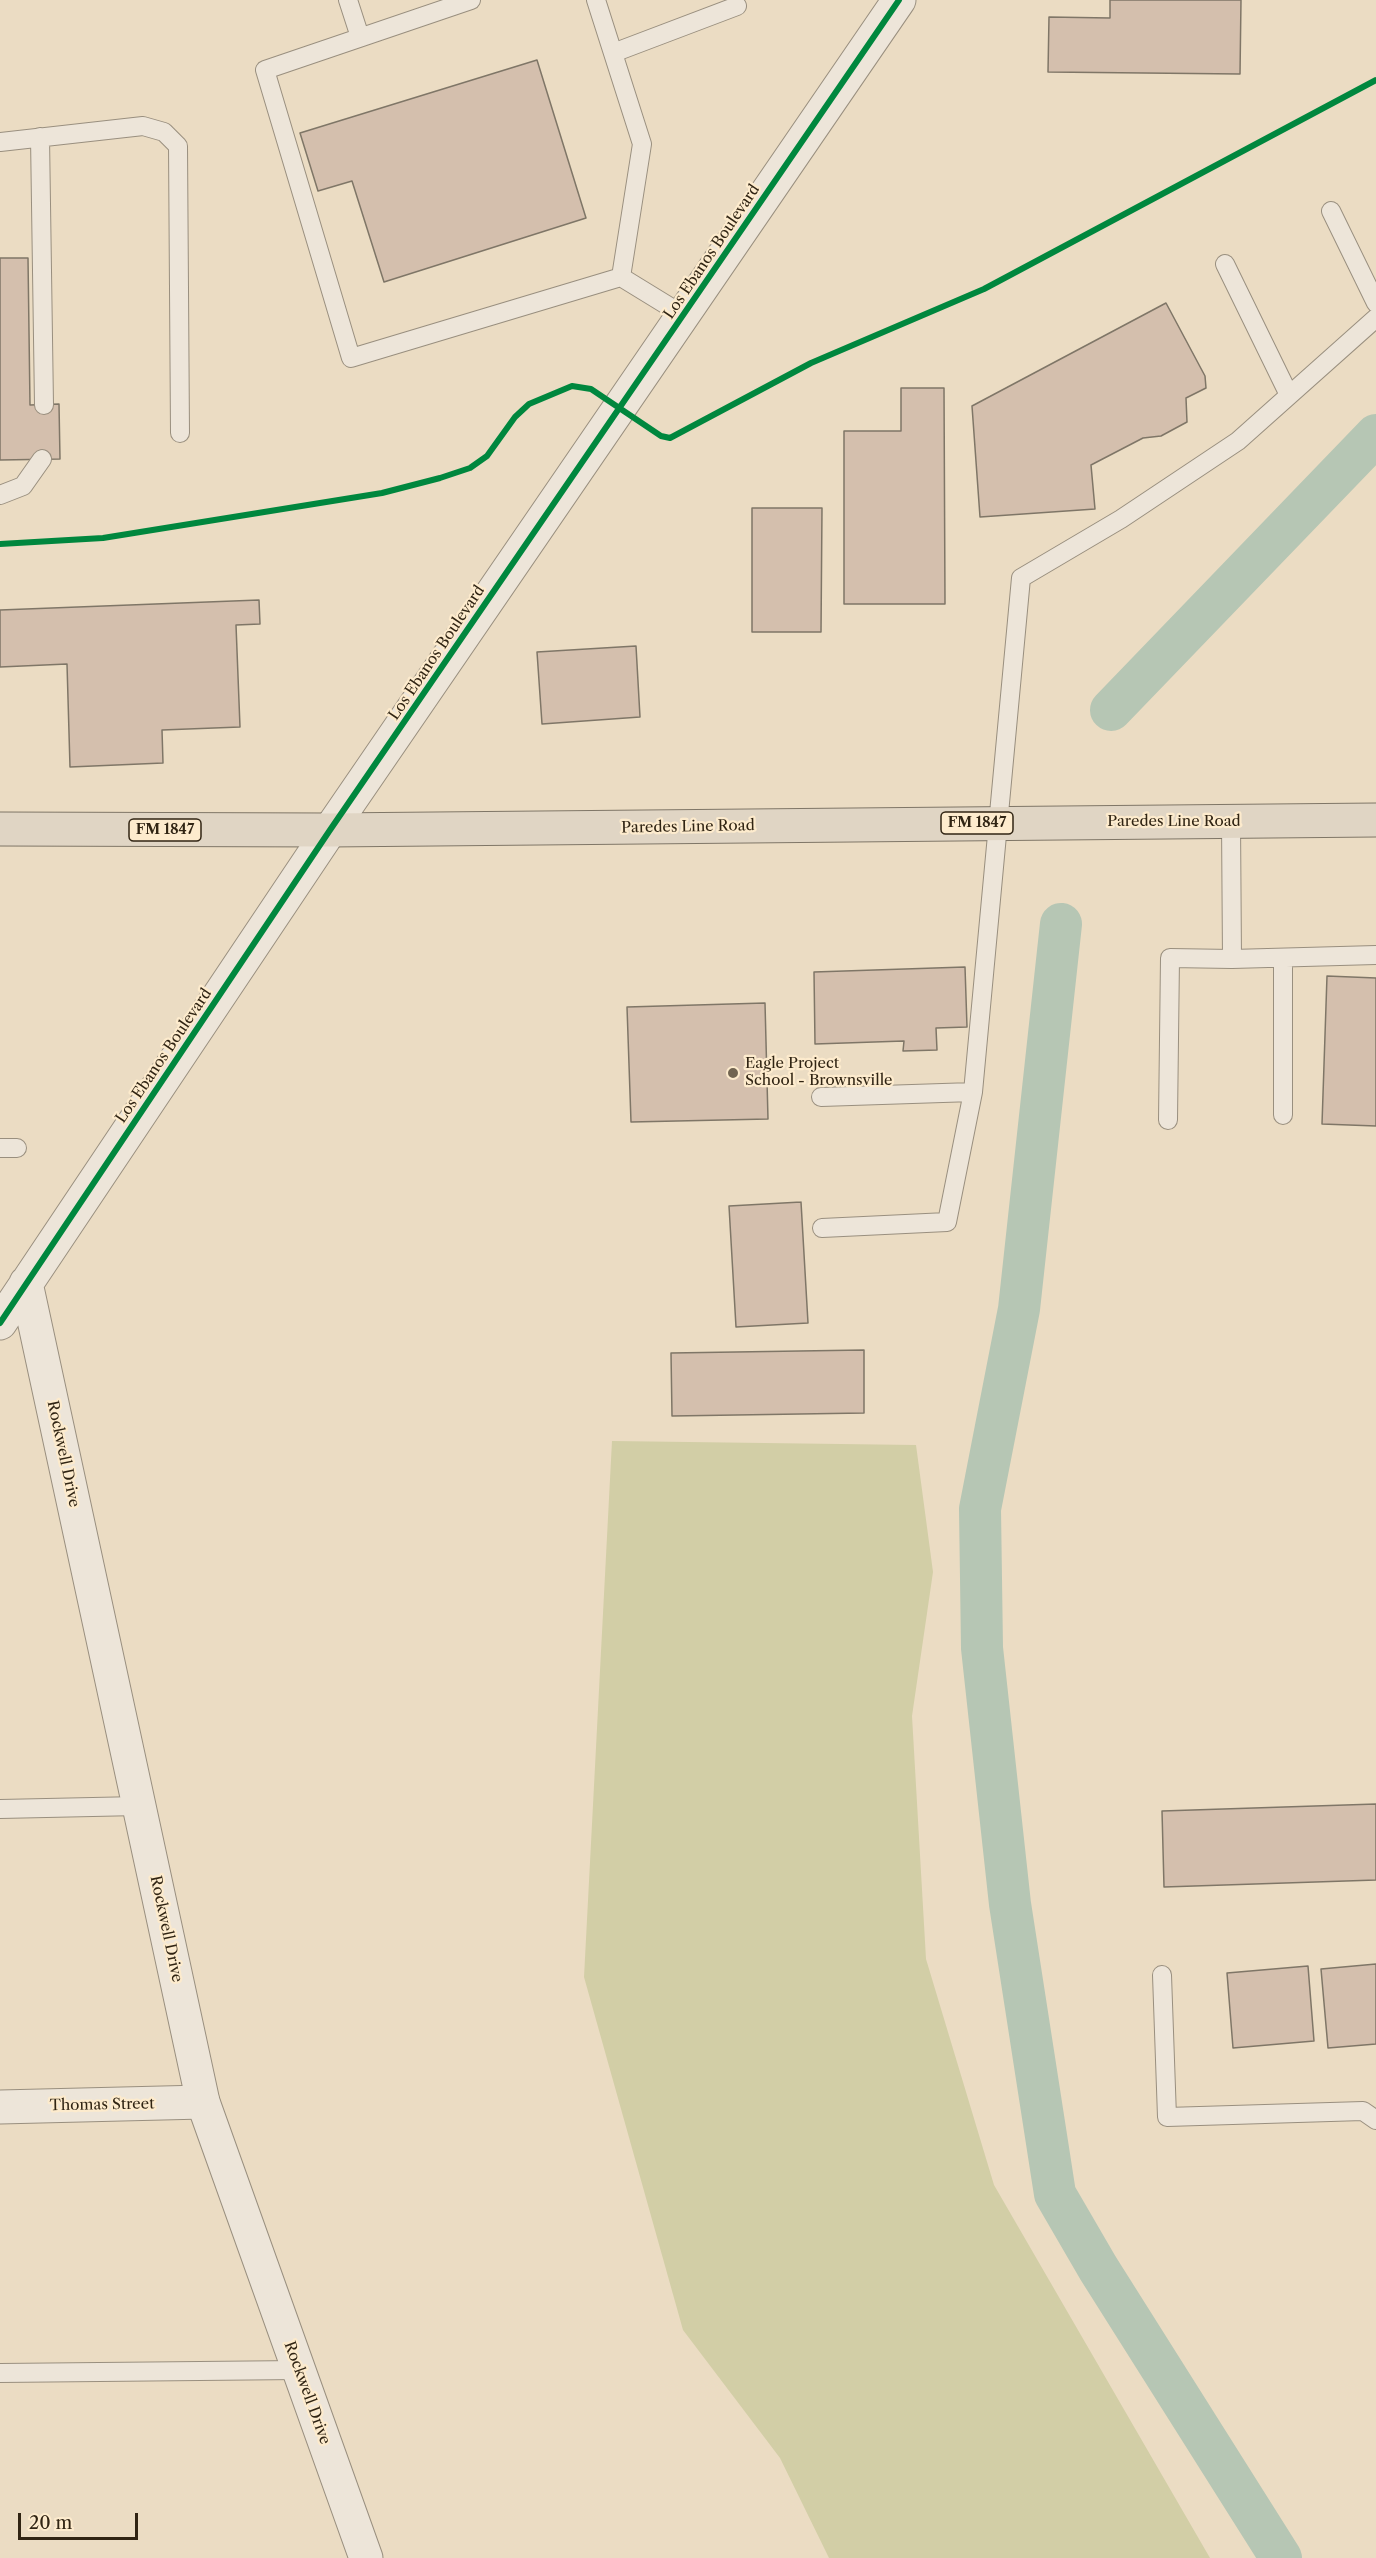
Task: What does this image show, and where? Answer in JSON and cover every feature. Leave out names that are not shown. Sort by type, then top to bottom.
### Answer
[{"type":"main road","name":"Paredes Line Road","points":[[0,829],[330,830],[1376,820]]},
{"type":"street","name":"Los Ebanos Boulevard","points":[[0,1323],[330,830],[898,0]]},
{"type":"street","name":"Rockwell Drive","points":[[26,1283],[203,2102],[366,2558]]},
{"type":"street","name":"Thomas Street","points":[[0,2107],[203,2102]]},
{"type":"lane","points":[[348,0],[360,37]]},
{"type":"lane","points":[[471,0],[265,69],[351,358],[621,277],[683,315]]},
{"type":"lane","points":[[596,0],[642,144],[621,277]]},
{"type":"lane","points":[[613,54],[737,6]]},
{"type":"lane","points":[[1,139],[143,126],[164,132],[178,146],[180,434]]},
{"type":"lane","points":[[40,137],[44,405]]},
{"type":"lane","points":[[1331,211],[1376,303]]},
{"type":"lane","points":[[1225,264],[1289,395]]},
{"type":"lane","points":[[822,1228],[948,1222],[973,1092],[1021,578],[1121,519],[1238,441],[1376,318]]},
{"type":"lane","points":[[0,495],[23,486],[42,459]]},
{"type":"lane","points":[[1231,822],[1232,959]]},
{"type":"lane","points":[[1168,1120],[1170,958],[1232,959],[1376,955]]},
{"type":"lane","points":[[1283,958],[1283,1115]]},
{"type":"lane","points":[[821,1097],[973,1092]]},
{"type":"lane","points":[[0,1809],[140,1806]]},
{"type":"lane","points":[[1162,1975],[1167,2117],[1363,2111],[1376,2120]]},
{"type":"lane","points":[[0,2373],[299,2370]]},
{"type":"shaded area","points":[[612,1441],[916,1445],[933,1572],[912,1716],[926,1959],[994,2185],[1210,2558],[829,2558],[780,2458],[683,2330],[584,1977]]},
{"type":"building","points":[[1110,0],[1241,0],[1240,74],[1048,72],[1049,17],[1110,18]]},
{"type":"building","points":[[537,60],[586,218],[384,282],[352,181],[318,191],[300,133]]},
{"type":"building","points":[[0,258],[28,258],[30,405],[59,404],[60,459],[0,460]]},
{"type":"building","points":[[1166,303],[1205,376],[1206,388],[1186,398],[1187,422],[1161,436],[1143,438],[1091,465],[1095,509],[980,517],[972,406]]},
{"type":"building","points":[[901,388],[944,388],[945,604],[844,604],[844,431],[901,431]]},
{"type":"building","points":[[752,508],[822,508],[821,632],[752,632]]},
{"type":"building","points":[[259,600],[260,624],[236,625],[240,727],[162,730],[163,763],[70,767],[67,664],[0,667],[0,610]]},
{"type":"building","points":[[636,646],[640,717],[542,724],[537,652]]},
{"type":"building","points":[[965,967],[967,1027],[936,1028],[937,1050],[903,1051],[904,1041],[815,1044],[814,972]]},
{"type":"building","points":[[1327,976],[1376,978],[1376,1126],[1322,1124]]},
{"type":"building","points":[[765,1003],[768,1119],[631,1122],[627,1007]]},
{"type":"building","points":[[801,1202],[808,1323],[736,1327],[729,1206]]},
{"type":"building","points":[[864,1350],[864,1413],[672,1416],[671,1353]]},
{"type":"building","points":[[1376,1804],[1376,1880],[1164,1887],[1162,1811]]},
{"type":"building","points":[[1376,1964],[1376,2044],[1328,2048],[1321,1969]]},
{"type":"building","points":[[1308,1966],[1314,2041],[1233,2048],[1227,1973]]},
{"type":"waterway","points":[[1111,710],[1376,435]]},
{"type":"waterway","points":[[1061,924],[1019,1309],[980,1509],[982,1648],[1010,1904],[1055,2194],[1098,2268],[1281,2558]]},
{"type":"cycle path","points":[[0,1323],[330,830],[899,0]]},
{"type":"cycle path","points":[[0,544],[103,538],[382,493],[440,478],[470,468],[487,456],[515,417],[529,404],[572,386],[591,389],[661,436],[670,438],[811,363],[984,289],[1376,80]]},
{"type":"place","name":"Eagle Project School - Brownsville","points":[[733,1073]]}]
